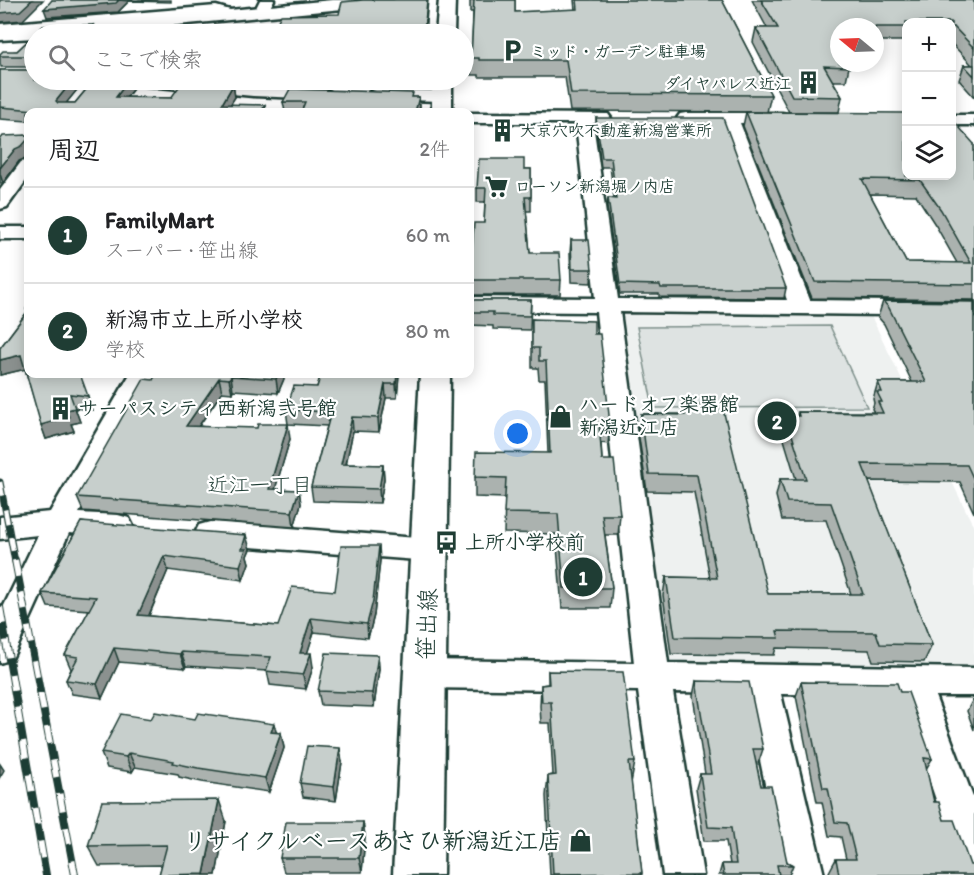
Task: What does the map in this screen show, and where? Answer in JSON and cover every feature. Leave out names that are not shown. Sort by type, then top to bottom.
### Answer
[{"type":"main road","points":[[133,24],[229,15],[264,6],[384,0]]},
{"type":"main road","points":[[446,24],[447,0]]},
{"type":"main road","points":[[0,35],[24,33]]},
{"type":"main road","name":"笹出線","points":[[418,875],[435,378]]},
{"type":"street","points":[[52,24],[216,10],[229,15]]},
{"type":"street","points":[[30,24],[40,13]]},
{"type":"street","points":[[208,24],[229,15]]},
{"type":"street","points":[[0,28],[24,26]]},
{"type":"street","points":[[0,43],[24,42]]},
{"type":"street","points":[[243,90],[339,94]]},
{"type":"street","points":[[295,108],[304,93]]},
{"type":"street","points":[[362,95],[442,96]]},
{"type":"street","points":[[667,118],[788,118],[771,99]]},
{"type":"street","points":[[474,118],[616,118]]},
{"type":"street","points":[[584,118],[605,306],[653,678],[683,875]]},
{"type":"street","points":[[729,118],[801,307]]},
{"type":"street","points":[[956,122],[974,120]]},
{"type":"street","points":[[954,126],[966,142]]},
{"type":"street","points":[[0,203],[24,171]]},
{"type":"street","points":[[0,233],[24,233]]},
{"type":"street","points":[[474,304],[974,309]]},
{"type":"street","points":[[0,649],[59,522],[141,378]]},
{"type":"street","points":[[0,528],[59,522],[140,528]]},
{"type":"street","points":[[186,531],[430,550]]},
{"type":"street","points":[[426,674],[974,682]]},
{"type":"street","points":[[760,679],[804,875]]},
{"type":"street","points":[[912,681],[974,852]]},
{"type":"shaded area","points":[[626,312],[870,314],[974,527],[974,673],[667,668],[616,316]]},
{"type":"shaded area","points":[[830,326],[867,407],[653,408],[637,327]]},
{"type":"building","points":[[0,0],[32,0],[20,11],[0,13]]},
{"type":"building","points":[[52,0],[119,0],[116,3],[44,9]]},
{"type":"building","points":[[427,0],[425,24],[276,24],[281,15],[339,14],[342,2]]},
{"type":"building","points":[[474,0],[515,0],[515,12],[578,9],[577,0],[722,0],[771,95],[571,94],[566,60],[479,60],[479,58],[474,58]]},
{"type":"building","points":[[761,0],[974,0],[974,48],[956,29],[956,18],[902,18],[902,27],[884,27],[884,18],[830,18],[830,66],[824,66],[842,97],[792,96],[756,28],[778,28]]},
{"type":"building","points":[[24,44],[24,56],[0,56],[3,51],[17,51]]},
{"type":"building","points":[[964,65],[974,65],[974,76]]},
{"type":"building","points":[[0,70],[24,70],[24,90],[65,90],[56,101],[58,103],[75,103],[86,90],[121,90],[116,97],[171,98],[177,90],[230,90],[222,104],[265,105],[263,108],[24,109],[0,107]]},
{"type":"building","points":[[289,90],[413,93],[412,97],[419,97],[416,108],[303,108],[305,102],[283,102]]},
{"type":"building","points":[[746,112],[902,113],[902,180],[862,179],[906,262],[971,263],[941,210],[920,180],[956,180],[956,124],[974,144],[974,284],[815,282]]},
{"type":"building","points":[[596,118],[723,118],[786,288],[661,288],[660,285],[620,284],[608,198],[616,199],[611,158],[602,158]]},
{"type":"building","points":[[24,135],[24,144],[15,149],[0,168],[0,140],[3,136]]},
{"type":"building","points":[[479,159],[524,159],[524,169],[531,169],[531,197],[525,197],[530,253],[559,253],[561,280],[474,280],[474,223],[484,223],[486,188],[477,188]]},
{"type":"building","points":[[571,240],[589,240],[592,269],[572,269]]},
{"type":"building","points":[[474,300],[531,300],[530,316],[493,315],[493,312],[474,312]]},
{"type":"building","points":[[883,301],[974,302],[974,480],[967,465],[862,464],[932,645],[880,644],[876,632],[777,631],[779,638],[675,637],[666,577],[717,578],[697,475],[649,474],[641,414],[685,415],[683,405],[722,405],[768,594],[863,594],[831,503],[787,502],[780,479],[806,479],[786,416],[799,416],[798,412],[883,413],[878,402],[882,402],[877,392],[882,392],[878,382],[926,382],[889,308]]},
{"type":"building","name":"サーパスシティ西新潟弐号館","points":[[24,316],[24,366],[21,355],[0,360],[0,348]]},
{"type":"building","points":[[532,319],[594,321],[594,334],[600,334],[610,424],[599,424],[602,460],[614,460],[620,515],[602,515],[612,588],[564,588],[558,514],[504,513],[506,478],[475,477],[476,452],[550,453],[546,361],[539,361],[539,348],[532,348]]},
{"type":"building","name":"サーパスシティ西新潟弐号館","points":[[28,378],[81,378],[88,396],[70,394],[75,408],[67,410],[69,417],[41,425]]},
{"type":"building","points":[[154,378],[219,378],[186,426],[257,428],[258,424],[288,424],[269,489],[299,490],[292,512],[77,497],[144,379],[153,380]]},
{"type":"building","points":[[320,378],[397,378],[396,384],[385,384],[378,418],[352,417],[341,464],[383,465],[379,489],[311,487],[331,412],[286,410],[294,386],[317,387]]},
{"type":"building","points":[[81,522],[246,535],[242,549],[246,549],[240,566],[164,556],[138,615],[278,626],[292,587],[335,591],[341,546],[379,546],[373,601],[367,624],[311,618],[300,653],[311,653],[303,675],[266,671],[271,657],[181,652],[180,654],[114,648],[97,684],[66,680],[78,657],[65,655],[96,597],[42,593]]},
{"type":"building","points":[[326,653],[378,655],[372,693],[318,691]]},
{"type":"building","points":[[548,671],[623,672],[635,762],[629,762],[642,873],[553,874],[548,776],[556,775],[551,702],[542,702],[541,685],[549,684]]},
{"type":"building","points":[[696,681],[749,682],[763,749],[753,749],[761,786],[771,786],[787,862],[793,865],[777,865],[779,875],[724,875],[722,864],[736,864],[731,828],[708,827],[700,774],[711,774]]},
{"type":"building","points":[[801,682],[897,683],[900,692],[908,692],[932,759],[924,758],[934,802],[939,802],[944,820],[954,820],[970,865],[974,865],[974,875],[839,875],[836,859],[856,859],[847,823],[835,822],[828,788],[823,788]]},
{"type":"building","points":[[155,712],[195,719],[198,713],[274,724],[271,732],[281,733],[265,778],[198,768],[129,753],[126,757],[101,753],[121,714],[151,719]]},
{"type":"building","points":[[307,746],[340,748],[334,787],[300,783]]},
{"type":"building","points":[[219,800],[204,874],[159,875],[167,845],[88,846],[102,801]]},
{"type":"building","points":[[286,822],[363,822],[359,858],[280,858]]},
{"type":"railway","points":[[0,482],[15,562]]},
{"type":"railway","points":[[15,560],[75,875]]},
{"type":"railway","points":[[0,607],[46,875]]},
{"type":"place","name":"ミッド・ガーデン駐車場","points":[[512,51]]},
{"type":"place","name":"ダイヤパレス近江","points":[[809,83]]},
{"type":"place","name":"大京穴吹不動産新潟営業所","points":[[502,130]]},
{"type":"place","name":"ローソン新潟堀ノ内店","points":[[497,186]]},
{"type":"place","name":"サーパスシティ西新潟弐号館","points":[[60,408]]},
{"type":"place","name":"ハードオフ楽器館 新潟近江店","points":[[561,416]]},
{"type":"place","name":"新潟市立上所小学校","points":[[777,421]]},
{"type":"place","name":"上所小学校前","points":[[447,542]]},
{"type":"place","name":"FamilyMart","points":[[583,577]]},
{"type":"place","name":"リサイクルベースあさひ新潟近江店","points":[[580,841]]},
{"type":"district","name":"近江一丁目","points":[[260,485]]}]
